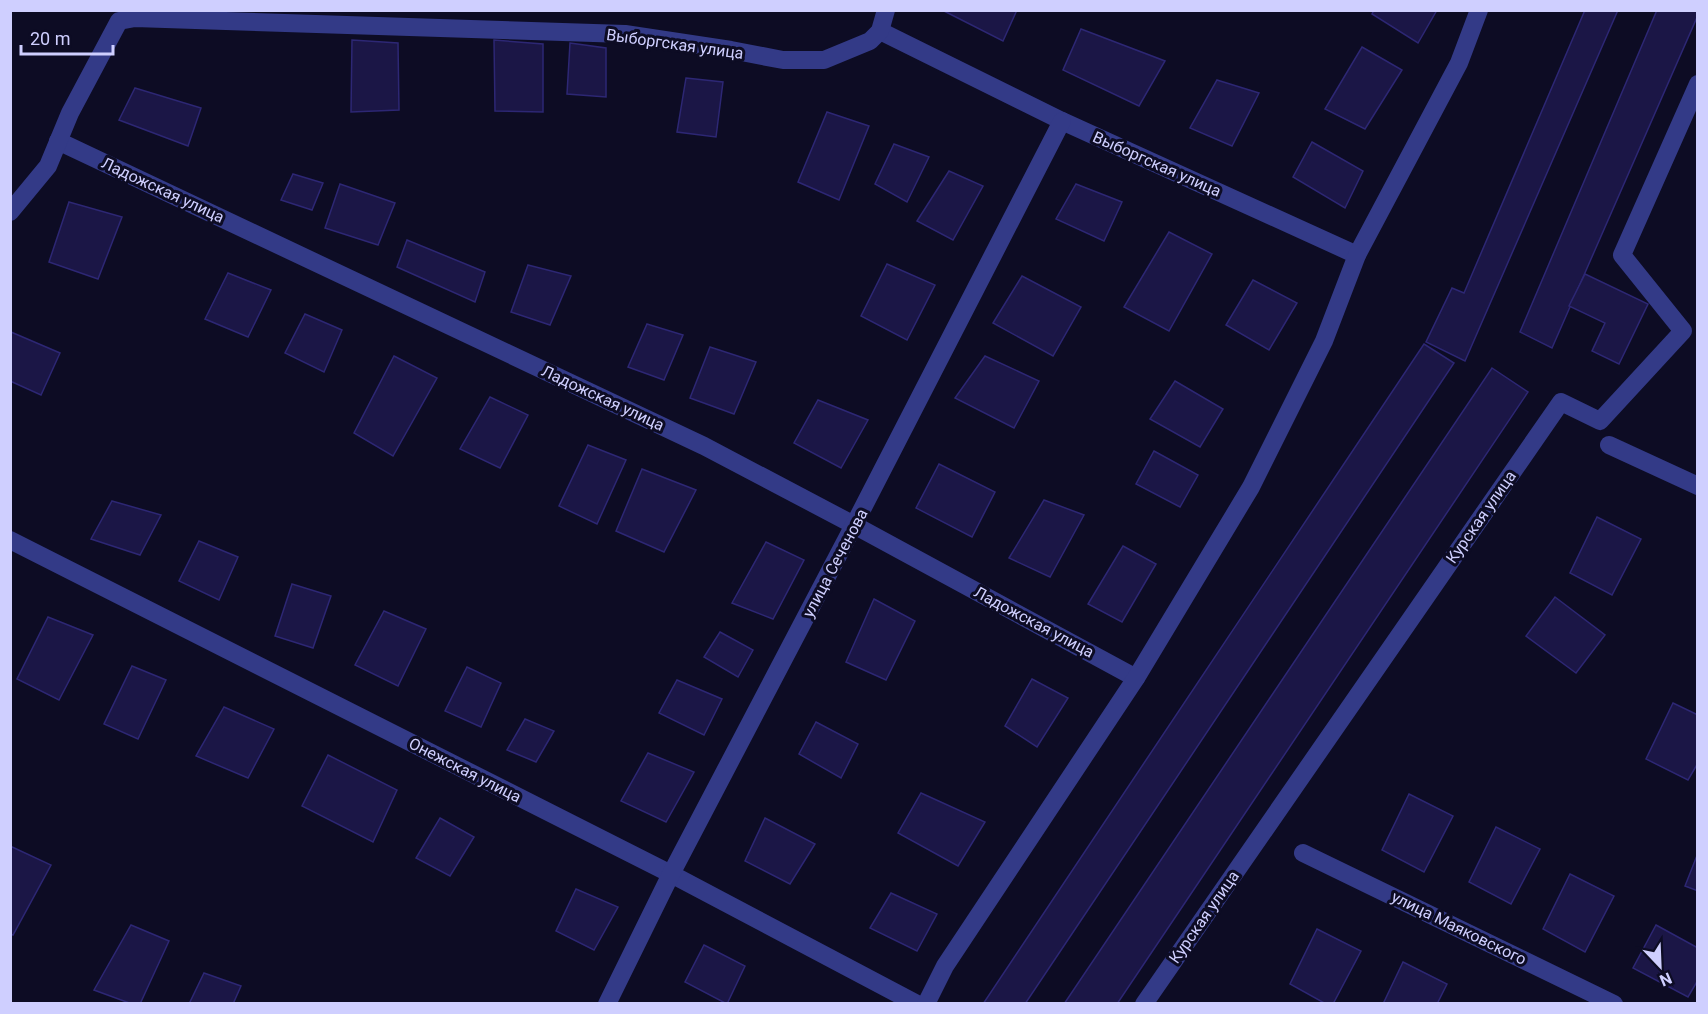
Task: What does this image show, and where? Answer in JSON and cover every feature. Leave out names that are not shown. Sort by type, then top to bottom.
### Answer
[{"type":"street","points":[[880,31],[886,10]]},
{"type":"street","points":[[926,1004],[945,966],[1136,678],[1251,487],[1324,341],[1357,255],[1459,63],[1479,10]]},
{"type":"street","name":"Выборгская улица","points":[[10,212],[48,166],[70,113],[119,21],[135,18],[625,34],[783,60],[824,60],[870,41],[880,31],[1062,121],[1357,255]]},
{"type":"street","name":"Курская улица","points":[[1144,1004],[1561,402],[1600,421],[1683,331],[1622,255],[1698,84]]},
{"type":"street","name":"улица Сеченова","points":[[607,1004],[671,874],[1062,121]]},
{"type":"street","name":"Ладожская улица","points":[[58,141],[704,446],[1136,678]]},
{"type":"street","points":[[1609,445],[1698,486]]},
{"type":"street","name":"Онежская улица","points":[[10,540],[671,874],[917,1004]]},
{"type":"street","name":"улица Маяковского","points":[[1304,852],[1614,1004]]},
{"type":"building","points":[[942,10],[1017,10],[1003,41]]},
{"type":"building","points":[[1374,10],[1437,10],[1418,43],[1372,14]]},
{"type":"building","points":[[1585,10],[1618,10],[1465,361],[1426,342],[1452,288],[1464,293]]},
{"type":"building","points":[[1657,10],[1698,10],[1698,15],[1552,348],[1520,332]]},
{"type":"building","points":[[1081,29],[1165,61],[1139,106],[1063,70]]},
{"type":"building","points":[[352,40],[398,43],[399,110],[351,112]]},
{"type":"building","points":[[494,40],[543,44],[543,112],[495,111]]},
{"type":"building","points":[[570,43],[606,48],[606,97],[567,94]]},
{"type":"building","points":[[1362,47],[1402,70],[1365,129],[1325,109]]},
{"type":"building","points":[[686,78],[723,82],[716,137],[677,132]]},
{"type":"building","points":[[1217,80],[1259,93],[1232,146],[1190,128]]},
{"type":"building","points":[[135,88],[201,108],[188,146],[119,120]]},
{"type":"building","points":[[827,112],[869,126],[839,200],[798,182]]},
{"type":"building","points":[[1312,142],[1363,171],[1345,208],[1293,177]]},
{"type":"building","points":[[894,144],[929,157],[907,202],[875,184]]},
{"type":"building","points":[[949,171],[983,186],[953,240],[917,221]]},
{"type":"building","points":[[293,174],[323,183],[312,210],[281,200]]},
{"type":"building","points":[[340,184],[395,203],[378,245],[325,228]]},
{"type":"building","points":[[1076,184],[1122,202],[1104,241],[1056,219]]},
{"type":"building","points":[[69,202],[122,217],[98,279],[49,262]]},
{"type":"building","points":[[1169,232],[1212,254],[1169,331],[1124,307]]},
{"type":"building","points":[[407,240],[485,272],[475,302],[397,267]]},
{"type":"building","points":[[887,264],[935,285],[907,340],[861,316]]},
{"type":"building","points":[[528,265],[571,276],[550,325],[511,312]]},
{"type":"building","points":[[228,273],[271,290],[248,337],[205,319]]},
{"type":"building","points":[[1585,274],[1648,304],[1619,364],[1592,351],[1605,323],[1569,306]]},
{"type":"building","points":[[1022,276],[1081,307],[1053,356],[993,323]]},
{"type":"building","points":[[1253,280],[1297,303],[1269,350],[1226,325]]},
{"type":"building","points":[[305,314],[342,330],[324,372],[285,353]]},
{"type":"building","points":[[647,324],[683,335],[664,380],[628,367]]},
{"type":"building","points":[[11,332],[60,353],[41,395],[10,381]]},
{"type":"building","points":[[1424,344],[1454,363],[1025,1004],[983,1004]]},
{"type":"building","points":[[710,347],[756,362],[734,414],[690,398]]},
{"type":"building","points":[[394,356],[437,378],[393,456],[354,433]]},
{"type":"building","points":[[985,356],[1039,381],[1014,428],[955,398]]},
{"type":"building","points":[[1492,368],[1528,392],[1117,1004],[1064,1004]]},
{"type":"building","points":[[1175,381],[1223,409],[1200,447],[1150,419]]},
{"type":"building","points":[[490,397],[528,415],[500,468],[460,449]]},
{"type":"building","points":[[818,400],[868,420],[841,468],[794,443]]},
{"type":"building","points":[[588,445],[626,460],[597,524],[559,506]]},
{"type":"building","points":[[1154,451],[1198,475],[1180,507],[1136,484]]},
{"type":"building","points":[[939,464],[995,492],[972,537],[916,508]]},
{"type":"building","points":[[642,469],[696,490],[664,552],[616,531]]},
{"type":"building","points":[[1044,500],[1084,515],[1050,577],[1009,558]]},
{"type":"building","points":[[112,501],[161,515],[140,555],[91,539]]},
{"type":"building","points":[[1597,517],[1641,539],[1612,595],[1570,573]]},
{"type":"building","points":[[199,541],[238,557],[219,600],[179,581]]},
{"type":"building","points":[[766,542],[804,560],[773,619],[732,603]]},
{"type":"building","points":[[1123,546],[1156,564],[1122,622],[1088,604]]},
{"type":"building","points":[[292,584],[331,596],[313,648],[275,636]]},
{"type":"building","points":[[1555,597],[1605,635],[1576,673],[1526,636]]},
{"type":"building","points":[[874,599],[915,621],[886,680],[846,662]]},
{"type":"building","points":[[384,611],[426,629],[398,686],[355,665]]},
{"type":"building","points":[[48,617],[93,635],[59,700],[17,679]]},
{"type":"building","points":[[720,632],[753,650],[738,677],[704,657]]},
{"type":"building","points":[[132,666],[166,680],[138,739],[104,724]]},
{"type":"building","points":[[467,667],[501,683],[481,727],[445,711]]},
{"type":"building","points":[[1032,679],[1068,698],[1037,747],[1005,726]]},
{"type":"building","points":[[677,680],[722,699],[704,735],[659,713]]},
{"type":"building","points":[[1673,703],[1698,715],[1698,763],[1688,780],[1646,759]]},
{"type":"building","points":[[224,707],[274,729],[248,778],[196,756]]},
{"type":"building","points":[[525,719],[554,731],[536,762],[507,750]]},
{"type":"building","points":[[816,722],[858,744],[841,778],[799,754]]},
{"type":"building","points":[[648,753],[694,772],[666,822],[621,801]]},
{"type":"building","points":[[328,755],[397,790],[373,842],[302,806]]},
{"type":"building","points":[[921,793],[985,822],[958,866],[898,833]]},
{"type":"building","points":[[1409,794],[1453,816],[1424,872],[1382,850]]},
{"type":"building","points":[[440,818],[474,837],[450,876],[416,858]]},
{"type":"building","points":[[765,818],[815,844],[790,884],[745,861]]},
{"type":"building","points":[[1496,827],[1540,849],[1511,904],[1469,882]]},
{"type":"building","points":[[10,846],[51,865],[13,935],[10,934]]},
{"type":"building","points":[[1698,853],[1698,891],[1685,886]]},
{"type":"building","points":[[1570,874],[1614,896],[1585,952],[1543,929]]},
{"type":"building","points":[[576,889],[618,907],[594,950],[556,931]]},
{"type":"building","points":[[891,893],[937,914],[917,951],[870,928]]},
{"type":"building","points":[[131,925],[169,941],[140,1004],[132,1004],[94,990]]},
{"type":"building","points":[[1656,925],[1698,948],[1698,980],[1688,997],[1633,968]]},
{"type":"building","points":[[1317,929],[1361,951],[1333,1004],[1326,1004],[1290,984]]},
{"type":"building","points":[[704,945],[745,966],[727,1004],[685,982]]},
{"type":"building","points":[[1403,962],[1447,984],[1437,1004],[1383,1004]]},
{"type":"building","points":[[204,973],[241,986],[233,1004],[189,1004]]}]
